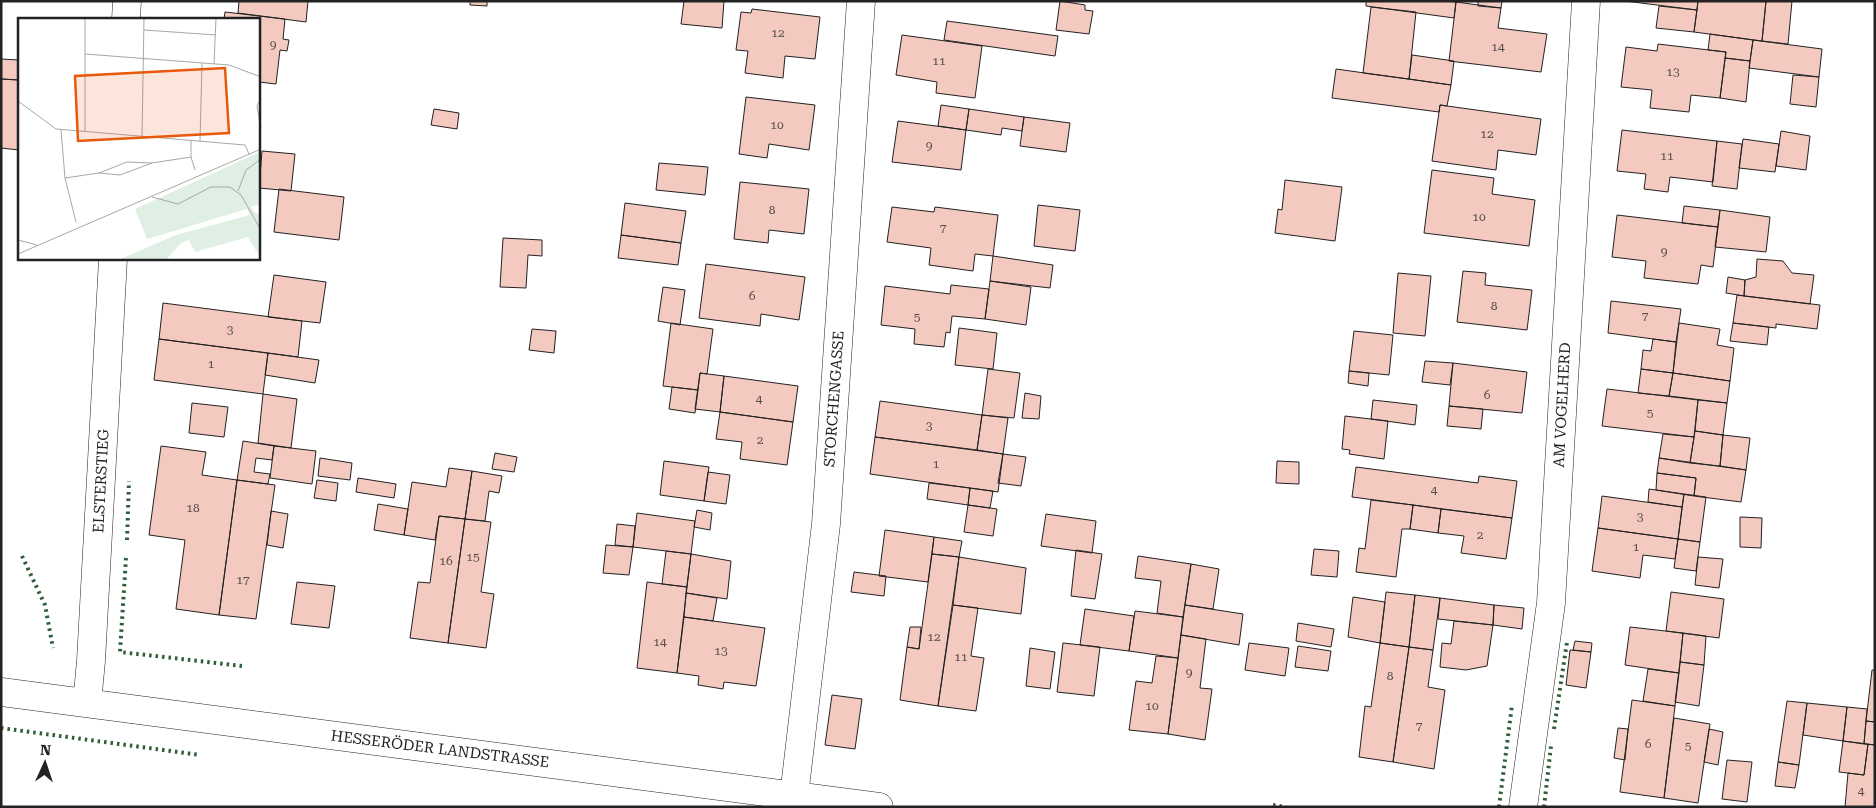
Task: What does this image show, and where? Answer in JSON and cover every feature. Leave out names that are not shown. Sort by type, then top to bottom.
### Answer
[{"type":"street","points":[[126,18],[127,1]]},
{"type":"street","name":"STORCHENGASSE","points":[[794,796],[826,524],[861,1]]},
{"type":"street","name":"AM VOGELHERD","points":[[1523,807],[1550,603],[1586,1]]},
{"type":"street","name":"ELSTERSTIEG","points":[[87,703],[91,661],[113,260]]},
{"type":"street","name":"HESSERÖDER LANDSTRASSE","points":[[1,692],[879,807]]},
{"type":"building","points":[[239,1],[308,1],[306,22],[238,13]]},
{"type":"building","points":[[470,1],[487,1],[487,6],[470,5]]},
{"type":"building","points":[[684,1],[724,1],[722,28],[681,24]]},
{"type":"building","points":[[1060,1],[1085,5],[1085,10],[1093,11],[1089,34],[1056,30]]},
{"type":"building","points":[[1366,1],[1456,2],[1454,18],[1366,6]]},
{"type":"building","points":[[1478,1],[1502,1],[1501,8],[1478,6]]},
{"type":"building","points":[[1625,1],[1698,1],[1697,10]]},
{"type":"building","points":[[1698,1],[1766,1],[1762,41],[1694,32]]},
{"type":"building","points":[[1766,1],[1792,1],[1788,44],[1762,41]]},
{"type":"building","points":[[1456,2],[1501,8],[1498,28],[1547,34],[1541,72],[1449,61]]},
{"type":"building","points":[[1659,6],[1697,10],[1694,32],[1656,28]]},
{"type":"building","points":[[1371,7],[1416,12],[1409,79],[1363,73]]},
{"type":"building","points":[[752,9],[820,17],[815,59],[785,56],[783,78],[745,73],[748,51],[736,50],[741,12],[751,13]]},
{"type":"building","points":[[225,12],[285,19],[283,39],[289,40],[287,51],[280,50],[276,84],[260,82],[260,18],[224,18]]},
{"type":"building","points":[[947,21],[1058,36],[1055,56],[944,40]]},
{"type":"building","points":[[1710,34],[1753,40],[1750,61],[1725,58],[1726,52],[1708,50]]},
{"type":"building","points":[[902,35],[982,46],[975,98],[936,93],[937,82],[896,75]]},
{"type":"building","points":[[1753,40],[1822,49],[1819,77],[1749,68]]},
{"type":"building","points":[[1658,44],[1726,52],[1720,98],[1691,95],[1689,112],[1650,108],[1652,90],[1621,87],[1626,47],[1657,51]]},
{"type":"building","points":[[1412,55],[1454,61],[1451,85],[1409,79]]},
{"type":"building","points":[[1725,58],[1750,61],[1746,102],[1720,98]]},
{"type":"building","points":[[1,59],[18,60],[18,80],[1,79]]},
{"type":"building","points":[[1336,69],[1451,85],[1447,106],[1440,105],[1439,112],[1332,98]]},
{"type":"building","points":[[1793,75],[1819,77],[1816,107],[1790,104]]},
{"type":"building","points":[[1,79],[18,80],[18,150],[1,148]]},
{"type":"building","points":[[746,97],[815,105],[809,150],[769,144],[767,158],[739,154]]},
{"type":"building","points":[[941,105],[969,109],[966,130],[938,126]]},
{"type":"building","points":[[1440,105],[1541,119],[1536,155],[1498,150],[1496,170],[1432,161]]},
{"type":"building","points":[[434,109],[459,113],[457,129],[431,125]]},
{"type":"building","points":[[969,109],[1024,117],[1022,131],[1002,128],[1001,135],[966,130]]},
{"type":"building","points":[[1024,117],[1070,123],[1066,152],[1020,146]]},
{"type":"building","points":[[898,121],[966,130],[961,170],[892,162]]},
{"type":"building","points":[[1622,130],[1717,141],[1713,182],[1670,177],[1668,192],[1644,189],[1646,174],[1617,171]]},
{"type":"building","points":[[1781,131],[1810,136],[1806,170],[1776,166]]},
{"type":"building","points":[[1743,139],[1779,144],[1775,172],[1739,168]]},
{"type":"building","points":[[1717,141],[1742,144],[1737,189],[1712,186]]},
{"type":"building","points":[[262,151],[295,154],[291,191],[260,188]]},
{"type":"building","points":[[659,163],[708,167],[705,195],[656,190]]},
{"type":"building","points":[[1432,170],[1494,178],[1492,194],[1535,200],[1529,246],[1424,233]]},
{"type":"building","points":[[1285,180],[1342,187],[1335,241],[1275,233],[1278,209],[1282,210]]},
{"type":"building","points":[[740,182],[809,189],[804,234],[769,230],[768,243],[734,239]]},
{"type":"building","points":[[279,189],[344,197],[339,240],[274,232]]},
{"type":"building","points":[[625,203],[686,211],[681,243],[621,235]]},
{"type":"building","points":[[1038,205],[1080,210],[1075,251],[1034,246]]},
{"type":"building","points":[[1684,206],[1720,210],[1718,227],[1682,223]]},
{"type":"building","points":[[892,207],[934,212],[935,207],[998,215],[993,256],[975,254],[973,271],[929,265],[931,248],[887,242]]},
{"type":"building","points":[[1720,210],[1770,217],[1766,252],[1715,247]]},
{"type":"building","points":[[1617,215],[1718,227],[1713,267],[1701,265],[1698,284],[1644,278],[1646,261],[1612,257]]},
{"type":"building","points":[[621,235],[681,243],[678,265],[618,258]]},
{"type":"building","points":[[503,238],[542,240],[542,256],[528,255],[526,288],[500,287]]},
{"type":"building","points":[[993,256],[1053,265],[1050,288],[990,281]]},
{"type":"building","points":[[1757,259],[1783,261],[1792,273],[1814,275],[1810,304],[1744,296],[1745,280],[1756,277]]},
{"type":"building","points":[[706,264],[805,277],[799,320],[761,314],[760,326],[699,318]]},
{"type":"building","points":[[1463,271],[1486,273],[1485,285],[1532,290],[1527,330],[1457,322]]},
{"type":"building","points":[[1398,273],[1431,276],[1425,336],[1393,333]]},
{"type":"building","points":[[274,275],[326,282],[320,323],[268,317]]},
{"type":"building","points":[[1728,277],[1745,280],[1744,296],[1726,293]]},
{"type":"building","points":[[990,281],[1031,287],[1026,325],[985,319]]},
{"type":"building","points":[[951,285],[989,289],[985,319],[952,316],[950,333],[946,332],[944,347],[914,344],[915,329],[881,325],[885,286],[950,294]]},
{"type":"building","points":[[663,287],[685,290],[680,325],[658,321]]},
{"type":"building","points":[[1737,295],[1820,305],[1817,329],[1776,324],[1776,328],[1733,323]]},
{"type":"building","points":[[1611,301],[1681,309],[1676,342],[1608,333]]},
{"type":"building","points":[[163,303],[302,321],[298,357],[159,339]]},
{"type":"building","points":[[671,323],[713,329],[707,374],[700,373],[698,390],[663,386]]},
{"type":"building","points":[[1679,323],[1720,329],[1717,345],[1734,348],[1730,381],[1673,373]]},
{"type":"building","points":[[1733,323],[1769,327],[1767,345],[1730,341]]},
{"type":"building","points":[[959,328],[997,333],[993,369],[955,365]]},
{"type":"building","points":[[532,329],[556,331],[554,353],[529,350]]},
{"type":"building","points":[[1354,331],[1393,335],[1389,375],[1349,371]]},
{"type":"building","points":[[159,339],[268,353],[263,394],[154,380]]},
{"type":"building","points":[[1653,339],[1676,342],[1673,373],[1641,369],[1643,350],[1651,351]]},
{"type":"building","points":[[268,353],[319,360],[315,383],[265,375]]},
{"type":"building","points":[[1425,361],[1453,363],[1450,385],[1422,382]]},
{"type":"building","points":[[1453,363],[1527,372],[1522,413],[1449,406]]},
{"type":"building","points":[[988,369],[1020,373],[1014,418],[982,415]]},
{"type":"building","points":[[1641,369],[1673,373],[1669,396],[1638,393]]},
{"type":"building","points":[[1349,371],[1369,373],[1368,386],[1348,383]]},
{"type":"building","points":[[700,373],[724,376],[720,412],[695,409]]},
{"type":"building","points":[[1673,373],[1730,381],[1727,403],[1669,396]]},
{"type":"building","points":[[724,376],[798,386],[793,422],[720,412]]},
{"type":"building","points":[[672,387],[698,390],[695,413],[669,409]]},
{"type":"building","points":[[1607,389],[1698,400],[1694,437],[1602,426]]},
{"type":"building","points":[[1025,393],[1041,396],[1039,419],[1022,418]]},
{"type":"building","points":[[263,394],[297,399],[291,448],[258,443]]},
{"type":"building","points":[[1373,400],[1417,405],[1415,425],[1371,419]]},
{"type":"building","points":[[1698,400],[1727,403],[1723,435],[1695,431]]},
{"type":"building","points":[[880,401],[982,415],[977,450],[875,437]]},
{"type":"building","points":[[192,403],[228,407],[224,437],[189,433]]},
{"type":"building","points":[[1449,406],[1483,409],[1481,429],[1447,426]]},
{"type":"building","points":[[720,412],[793,422],[787,465],[740,459],[742,442],[716,439]]},
{"type":"building","points":[[982,415],[1008,418],[1003,454],[977,450]]},
{"type":"building","points":[[1345,416],[1388,421],[1384,459],[1349,454],[1350,450],[1342,449]]},
{"type":"building","points":[[1695,431],[1723,435],[1720,466],[1690,463]]},
{"type":"building","points":[[1663,434],[1694,437],[1690,463],[1659,458]]},
{"type":"building","points":[[1723,435],[1750,438],[1746,470],[1720,466]]},
{"type":"building","points":[[875,437],[1003,454],[998,492],[870,474]]},
{"type":"building","points":[[243,441],[274,446],[272,460],[256,458],[254,472],[270,474],[268,484],[237,480]]},
{"type":"building","points":[[161,446],[206,452],[202,475],[237,480],[219,615],[176,609],[185,540],[149,535]]},
{"type":"building","points":[[274,446],[316,451],[312,484],[270,478]]},
{"type":"building","points":[[495,453],[517,457],[514,472],[492,469]]},
{"type":"building","points":[[1003,454],[1026,457],[1021,486],[998,483]]},
{"type":"building","points":[[320,458],[352,463],[350,480],[318,476]]},
{"type":"building","points":[[1659,458],[1746,470],[1741,502],[1694,496],[1696,478],[1657,473]]},
{"type":"building","points":[[664,461],[709,467],[704,501],[660,495]]},
{"type":"building","points":[[1277,461],[1299,462],[1299,484],[1276,483]]},
{"type":"building","points":[[1356,467],[1478,483],[1479,476],[1517,481],[1512,518],[1352,497]]},
{"type":"building","points":[[449,468],[472,471],[465,519],[439,516],[435,540],[404,535],[412,482],[446,487]]},
{"type":"building","points":[[472,471],[502,476],[499,493],[489,491],[485,521],[465,519]]},
{"type":"building","points":[[708,472],[730,475],[726,504],[704,501]]},
{"type":"building","points":[[1657,473],[1696,478],[1694,496],[1656,490]]},
{"type":"building","points":[[358,478],[396,484],[394,498],[356,492]]},
{"type":"building","points":[[237,480],[275,485],[256,619],[219,615]]},
{"type":"building","points":[[317,480],[338,483],[336,501],[314,498]]},
{"type":"building","points":[[929,483],[970,488],[968,505],[927,499]]},
{"type":"building","points":[[970,488],[993,491],[990,508],[968,505]]},
{"type":"building","points":[[1649,489],[1684,494],[1682,507],[1648,502]]},
{"type":"building","points":[[1684,494],[1706,497],[1700,542],[1678,539]]},
{"type":"building","points":[[1602,496],[1682,507],[1678,539],[1598,528]]},
{"type":"building","points":[[1371,500],[1413,505],[1410,529],[1402,529],[1396,577],[1356,572],[1359,548],[1365,549]]},
{"type":"building","points":[[378,504],[408,509],[404,535],[374,530]]},
{"type":"building","points":[[968,505],[997,509],[993,536],[964,532]]},
{"type":"building","points":[[1413,505],[1441,509],[1438,533],[1410,529]]},
{"type":"building","points":[[1441,509],[1512,518],[1506,559],[1461,553],[1464,536],[1438,533]]},
{"type":"building","points":[[697,510],[712,513],[710,530],[694,527]]},
{"type":"building","points":[[271,511],[288,514],[283,548],[267,545]]},
{"type":"building","points":[[637,513],[695,521],[691,554],[633,547]]},
{"type":"building","points":[[1046,514],[1096,521],[1092,553],[1041,546]]},
{"type":"building","points":[[439,516],[465,519],[448,643],[410,638],[418,582],[430,583]]},
{"type":"building","points":[[1740,517],[1762,518],[1761,548],[1740,547]]},
{"type":"building","points":[[465,519],[491,522],[481,592],[494,594],[486,648],[448,643]]},
{"type":"building","points":[[617,524],[635,526],[633,547],[615,545]]},
{"type":"building","points":[[1598,528],[1678,539],[1675,559],[1643,555],[1640,578],[1592,571]]},
{"type":"building","points":[[885,530],[934,537],[928,582],[879,576]]},
{"type":"building","points":[[934,537],[962,541],[959,557],[932,554]]},
{"type":"building","points":[[1678,539],[1700,542],[1696,571],[1674,568]]},
{"type":"building","points":[[606,545],[633,547],[629,575],[603,573]]},
{"type":"building","points":[[1314,549],[1339,551],[1337,577],[1311,575]]},
{"type":"building","points":[[1076,550],[1102,554],[1095,599],[1071,596]]},
{"type":"building","points":[[666,551],[691,554],[687,587],[662,584]]},
{"type":"building","points":[[691,554],[731,561],[727,599],[686,593]]},
{"type":"building","points":[[932,554],[959,557],[938,706],[900,700],[907,647],[919,649]]},
{"type":"building","points":[[1138,556],[1191,564],[1183,617],[1157,613],[1161,581],[1135,578]]},
{"type":"building","points":[[959,557],[1026,568],[1021,614],[953,605]]},
{"type":"building","points":[[1698,557],[1723,559],[1719,588],[1695,585]]},
{"type":"building","points":[[1191,564],[1219,569],[1213,609],[1185,605]]},
{"type":"building","points":[[854,572],[886,576],[884,596],[851,592]]},
{"type":"building","points":[[297,582],[335,586],[329,628],[291,624]]},
{"type":"building","points":[[647,582],[687,587],[677,673],[637,668]]},
{"type":"building","points":[[1386,592],[1415,595],[1409,647],[1380,643]]},
{"type":"building","points":[[1671,592],[1724,599],[1719,638],[1666,631]]},
{"type":"building","points":[[686,593],[717,598],[713,621],[684,617]]},
{"type":"building","points":[[1415,595],[1440,598],[1433,650],[1409,647]]},
{"type":"building","points":[[1353,597],[1385,602],[1380,643],[1348,637]]},
{"type":"building","points":[[1440,598],[1494,605],[1493,625],[1438,619]]},
{"type":"building","points":[[953,605],[978,608],[971,656],[984,658],[976,711],[938,706]]},
{"type":"building","points":[[1185,605],[1243,614],[1239,645],[1181,635]]},
{"type":"building","points":[[1494,605],[1524,608],[1522,629],[1493,625]]},
{"type":"building","points":[[1085,609],[1134,616],[1129,651],[1080,645]]},
{"type":"building","points":[[1135,611],[1183,617],[1178,658],[1129,651]]},
{"type":"building","points":[[684,617],[765,628],[756,686],[724,682],[723,689],[698,685],[699,676],[677,673]]},
{"type":"building","points":[[1454,621],[1493,625],[1487,666],[1466,670],[1440,667],[1442,643],[1451,644]]},
{"type":"building","points":[[1298,623],[1334,629],[1331,647],[1296,641]]},
{"type":"building","points":[[910,627],[921,627],[919,649],[907,647]]},
{"type":"building","points":[[1630,627],[1683,633],[1679,673],[1625,665]]},
{"type":"building","points":[[1683,633],[1706,636],[1704,665],[1680,662]]},
{"type":"building","points":[[1181,635],[1206,639],[1200,688],[1212,689],[1205,740],[1168,734]]},
{"type":"building","points":[[1575,641],[1592,643],[1591,652],[1573,650]]},
{"type":"building","points":[[1063,643],[1100,647],[1094,696],[1057,692]]},
{"type":"building","points":[[1249,643],[1289,648],[1285,676],[1245,670]]},
{"type":"building","points":[[1380,643],[1409,647],[1393,762],[1359,757],[1365,706],[1371,707]]},
{"type":"building","points":[[1298,646],[1331,651],[1328,671],[1295,667]]},
{"type":"building","points":[[1409,647],[1433,650],[1428,687],[1445,690],[1434,769],[1393,762]]},
{"type":"building","points":[[1030,648],[1055,652],[1050,689],[1026,686]]},
{"type":"building","points":[[1570,650],[1591,652],[1586,688],[1566,685]]},
{"type":"building","points":[[1156,656],[1178,658],[1168,734],[1129,730],[1136,681],[1152,683]]},
{"type":"building","points":[[1680,662],[1704,665],[1699,706],[1675,702]]},
{"type":"building","points":[[1648,669],[1679,673],[1675,706],[1643,701]]},
{"type":"building","points":[[1872,670],[1875,670],[1875,722],[1866,721]]},
{"type":"building","points":[[832,695],[862,699],[855,749],[825,745]]},
{"type":"building","points":[[1632,700],[1675,706],[1664,798],[1620,792]]},
{"type":"building","points":[[1787,701],[1807,703],[1799,765],[1778,762]]},
{"type":"building","points":[[1807,703],[1847,707],[1843,741],[1803,735]]},
{"type":"building","points":[[1847,707],[1867,709],[1864,744],[1843,741]]},
{"type":"building","points":[[1674,718],[1710,724],[1698,803],[1664,798]]},
{"type":"building","points":[[1866,721],[1875,722],[1875,745],[1864,744]]},
{"type":"building","points":[[1618,728],[1628,729],[1625,760],[1614,758]]},
{"type":"building","points":[[1709,729],[1723,732],[1718,765],[1704,762]]},
{"type":"building","points":[[1843,741],[1868,744],[1864,775],[1839,772]]},
{"type":"building","points":[[1868,744],[1875,745],[1875,807],[1845,807],[1848,773],[1864,775]]},
{"type":"building","points":[[1727,760],[1752,762],[1747,802],[1722,799]]},
{"type":"building","points":[[1778,762],[1799,765],[1795,788],[1775,786]]},
{"type":"hedge","points":[[127,540],[129,481]]},
{"type":"hedge","points":[[22,556],[45,605],[53,648]]},
{"type":"hedge","points":[[126,558],[120,652],[242,666]]},
{"type":"hedge","points":[[1554,729],[1567,642]]},
{"type":"hedge","points":[[1499,807],[1512,705]]},
{"type":"hedge","points":[[1,728],[200,755]]},
{"type":"hedge","points":[[1544,807],[1551,746]]},
{"type":"hedge","points":[[1273,805],[1286,807]]}]
